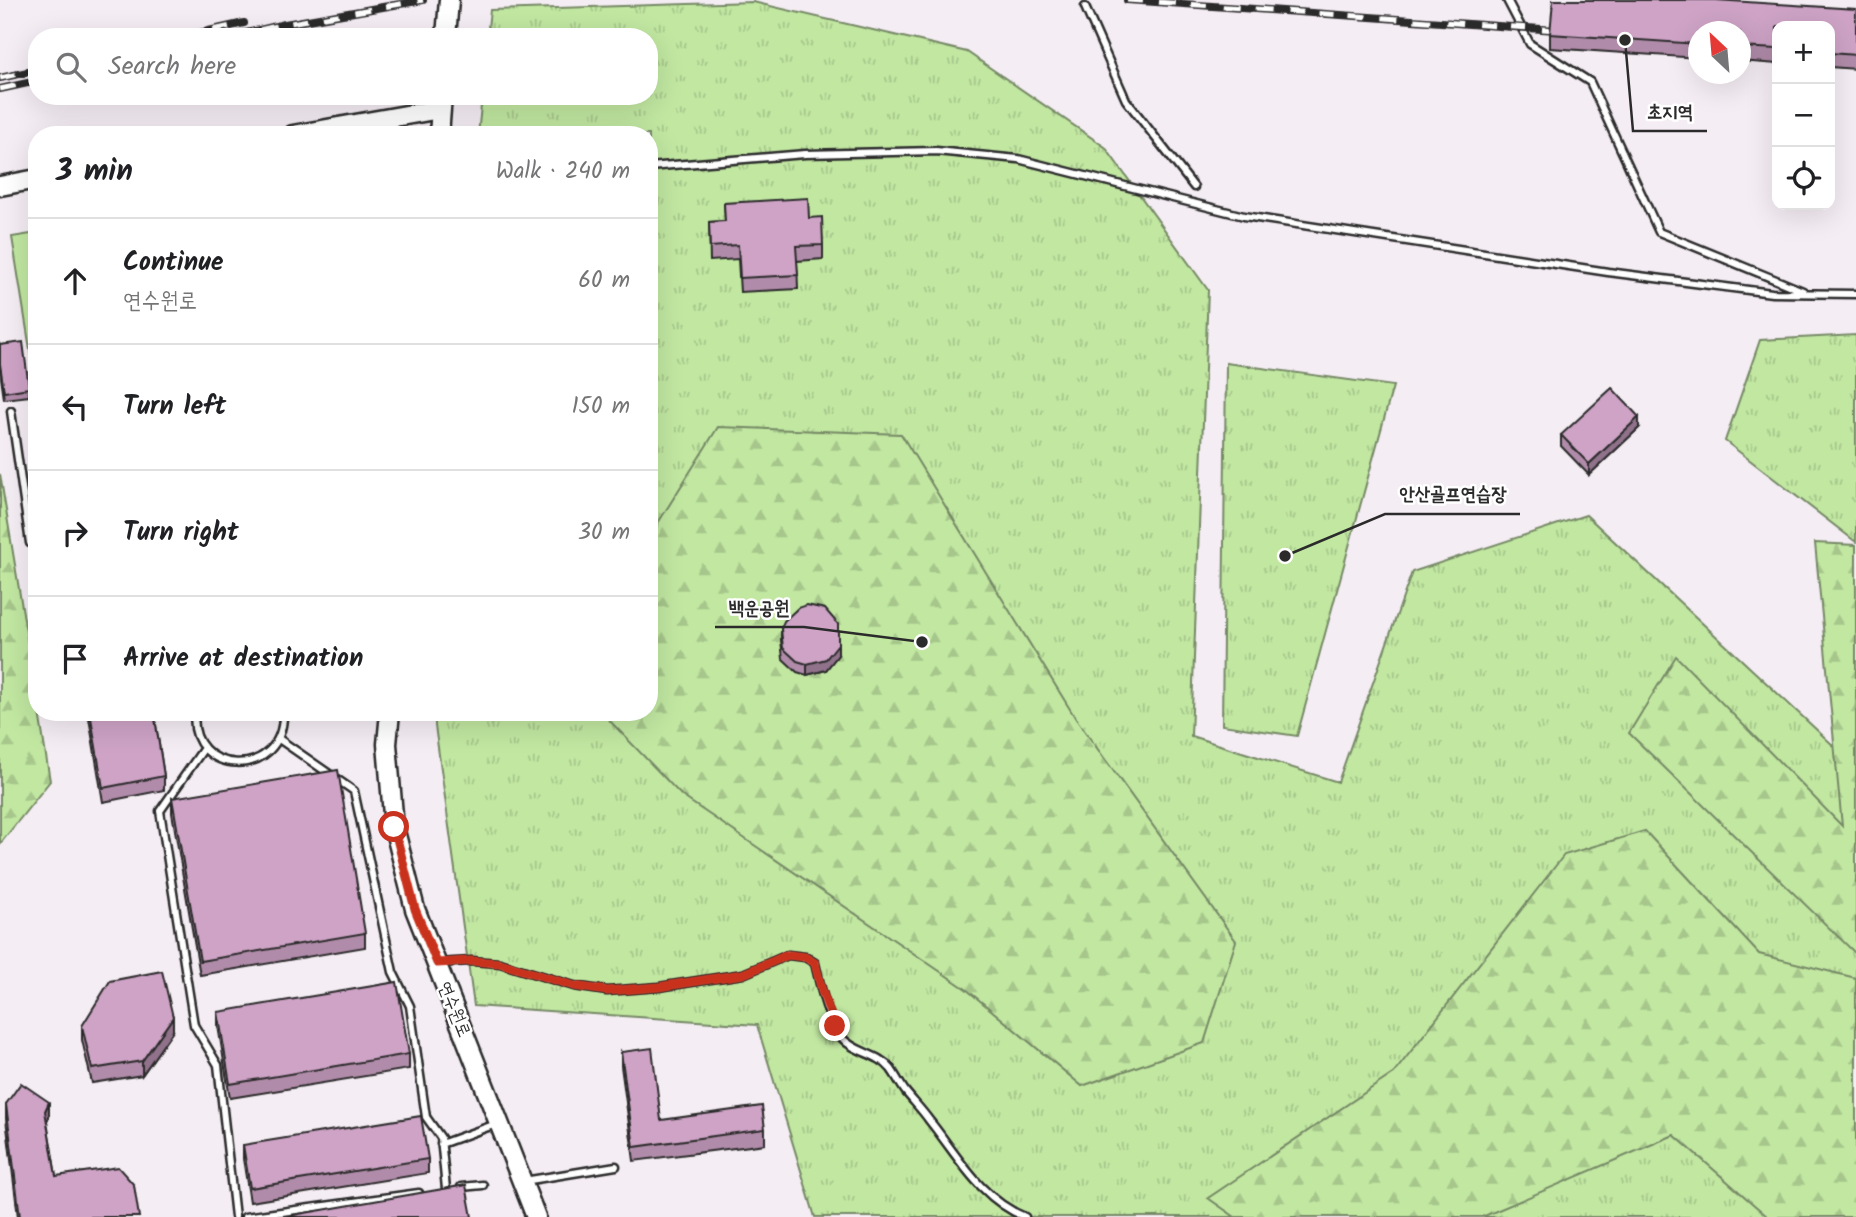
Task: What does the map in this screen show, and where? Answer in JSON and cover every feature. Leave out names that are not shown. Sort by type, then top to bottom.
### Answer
[{"type":"street","points":[[447,28],[449,0]]},
{"type":"street","points":[[335,126],[432,105]]},
{"type":"street","points":[[440,126],[441,105]]},
{"type":"street","points":[[0,186],[28,181]]},
{"type":"street","name":"연수원로","points":[[389,721],[387,744],[394,827],[415,909],[536,1217]]},
{"type":"lane","points":[[1507,0],[1530,44],[1590,82],[1659,232],[1808,293]]},
{"type":"lane","points":[[1085,6],[1126,100],[1194,187]]},
{"type":"lane","points":[[658,166],[804,154],[936,151],[1018,159],[1244,216],[1608,272],[1772,293],[1856,294]]},
{"type":"lane","points":[[10,411],[28,530]]},
{"type":"lane","points":[[194,721],[204,748],[229,763],[244,764],[258,760],[270,751],[279,739],[283,721]]},
{"type":"lane","points":[[279,739],[354,791],[393,972],[410,1006],[426,1117],[441,1138],[446,1189]]},
{"type":"lane","points":[[204,748],[160,810],[194,1025],[218,1065],[235,1217]]},
{"type":"lane","points":[[437,963],[500,963],[574,986],[607,991],[743,974],[788,955],[805,957],[815,963],[822,991],[842,1038],[890,1067],[904,1090],[978,1184],[999,1205],[1025,1217]]},
{"type":"lane","points":[[442,1144],[499,1123]]},
{"type":"lane","points":[[522,1181],[616,1166]]},
{"type":"lane","points":[[244,1217],[483,1185]]},
{"type":"green space","points":[[753,2],[967,52],[1105,147],[1208,290],[1191,736],[1338,782],[1412,572],[1586,515],[1835,747],[1856,722],[1856,1217],[815,1217],[757,1025],[474,1006],[435,721],[658,721],[658,126],[479,126],[481,105],[658,105],[658,28],[488,28],[490,10]]},
{"type":"green space","points":[[28,234],[28,337],[12,237]]},
{"type":"green space","points":[[1856,335],[1856,542],[1725,441],[1760,340]]},
{"type":"green space","points":[[1226,363],[1393,386],[1297,736],[1222,725]]},
{"type":"green space","points":[[718,427],[901,434],[1076,719],[1236,941],[1204,1043],[1082,1086],[966,989],[682,796],[610,721],[658,721],[658,523]]},
{"type":"green space","points":[[0,474],[28,644],[28,721],[40,721],[50,781],[0,844]]},
{"type":"green space","points":[[1815,543],[1856,545],[1856,954],[1629,733],[1676,656],[1842,826]]},
{"type":"green space","points":[[1645,831],[1759,954],[1856,978],[1856,1217],[1768,1217],[1674,1135],[1482,1217],[1235,1217],[1208,1198],[1394,1073],[1564,855]]},
{"type":"building","points":[[1553,0],[1716,0],[1856,9],[1856,55],[1835,53],[1835,21],[1772,21],[1772,49],[1751,48],[1751,21],[1688,21],[1688,43],[1550,34]]},
{"type":"building","points":[[808,198],[809,218],[822,217],[823,245],[796,246],[798,275],[740,278],[738,245],[710,247],[709,222],[725,221],[724,203]]},
{"type":"building","points":[[23,342],[28,388],[4,392],[0,345]]},
{"type":"building","points":[[1612,388],[1639,417],[1589,464],[1561,435]]},
{"type":"building","points":[[807,605],[825,609],[838,624],[838,644],[826,659],[807,664],[797,661],[783,648],[781,629],[784,621],[798,608]]},
{"type":"building","points":[[92,721],[155,721],[164,776],[103,788]]},
{"type":"building","points":[[338,770],[365,933],[200,961],[172,798]]},
{"type":"building","points":[[162,971],[173,1017],[142,1061],[92,1069],[82,1026],[110,981]]},
{"type":"building","points":[[397,982],[409,1054],[230,1084],[218,1012]]},
{"type":"building","points":[[652,1048],[661,1120],[762,1106],[765,1129],[634,1147],[621,1052]]},
{"type":"building","points":[[21,1083],[49,1102],[45,1111],[56,1176],[118,1167],[134,1185],[139,1217],[20,1217],[6,1104]]},
{"type":"building","points":[[421,1116],[428,1159],[250,1188],[243,1145]]},
{"type":"building","points":[[466,1185],[472,1217],[282,1217]]},
{"type":"railway","points":[[268,28],[423,0]]},
{"type":"railway","points":[[1127,0],[1571,31]]},
{"type":"railway","points":[[222,28],[244,23]]},
{"type":"railway","points":[[0,78],[28,72]]},
{"type":"railway","points":[[0,89],[28,83]]},
{"type":"place","name":"초지역","points":[[1625,40]]},
{"type":"place","name":"안산골프연습장","points":[[1285,556]]},
{"type":"place","name":"백운공원","points":[[922,642]]},
{"type":"route","points":[[394,827],[415,909],[437,963],[500,963],[574,986],[607,991],[659,987],[743,974],[788,955],[805,957],[815,963],[835,1026]]}]
